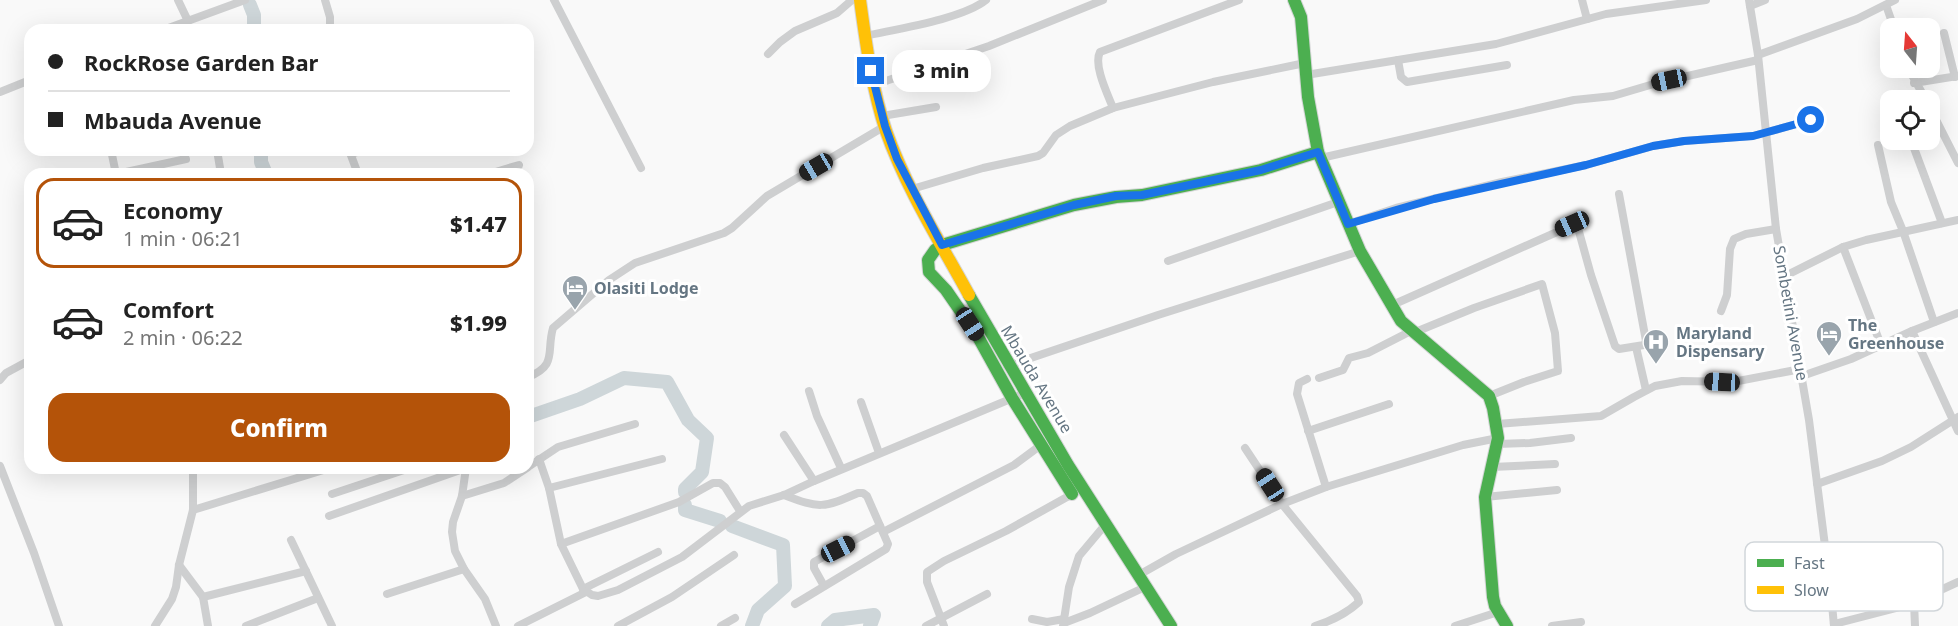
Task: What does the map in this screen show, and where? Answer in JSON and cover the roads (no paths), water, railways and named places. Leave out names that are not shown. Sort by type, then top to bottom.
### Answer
[{"type":"street","points":[[178,0],[188,21]]},
{"type":"street","points":[[180,24],[245,0]]},
{"type":"street","points":[[325,0],[330,24]]},
{"type":"street","points":[[554,0],[641,168]]},
{"type":"street","points":[[768,54],[795,31],[837,13],[852,0]]},
{"type":"street","name":"Mbauda Avenue","points":[[860,0],[874,85],[883,121],[912,189],[1077,491],[1105,525],[1171,626]]},
{"type":"street","points":[[865,36],[937,20],[979,6],[986,0]]},
{"type":"street","points":[[874,85],[989,46],[1103,0]]},
{"type":"street","points":[[1113,108],[1099,67],[1097,58],[1100,52],[1239,0]]},
{"type":"street","points":[[1294,0],[1301,17],[1311,119],[1320,155],[1360,251],[1390,306],[1401,321],[1488,396],[1497,424],[1498,441],[1485,497],[1491,544],[1493,597],[1498,612],[1507,626]]},
{"type":"street","points":[[1582,0],[1587,19]]},
{"type":"street","points":[[912,189],[983,168],[1038,156],[1043,153],[1056,135],[1070,126],[1113,108],[1213,82],[1306,69],[1398,60],[1496,44],[1587,19],[1634,9],[1706,0]]},
{"type":"street","points":[[1750,3],[1765,0]]},
{"type":"street","points":[[942,623],[927,582],[927,572],[1077,491],[1041,445],[974,330],[946,290],[929,272],[928,260],[942,245],[1074,205],[1116,196],[1142,195],[1574,100],[1613,96],[1657,82],[1758,58],[1895,0]]},
{"type":"street","name":"Sombetini Avenue","points":[[1750,3],[1776,229],[1801,373],[1825,542]]},
{"type":"street","points":[[1886,5],[1891,18]]},
{"type":"street","points":[[1914,83],[1957,77],[1944,33]]},
{"type":"street","points":[[1398,60],[1401,77],[1407,82],[1507,65]]},
{"type":"street","points":[[1912,78],[1919,90]]},
{"type":"street","points":[[0,92],[24,82]]},
{"type":"street","points":[[534,374],[542,370],[549,361],[553,328],[622,271],[649,257],[724,233],[766,196],[883,121],[936,107]]},
{"type":"street","points":[[1348,224],[1434,199],[1586,165],[1653,146],[1766,133],[1811,120]]},
{"type":"street","points":[[1940,128],[1958,163]]},
{"type":"street","points":[[1878,145],[1887,191],[1934,322]]},
{"type":"street","points":[[1915,150],[1942,223]]},
{"type":"street","points":[[145,168],[186,159]]},
{"type":"street","points":[[509,168],[519,165]]},
{"type":"street","points":[[1390,306],[1575,224],[1615,346],[1619,349],[1646,344],[1619,194]]},
{"type":"street","points":[[1168,261],[1338,202]]},
{"type":"street","points":[[1785,276],[1843,247],[1903,231],[1958,220]]},
{"type":"street","points":[[1721,311],[1726,295],[1730,249],[1734,239],[1746,234],[1776,229]]},
{"type":"street","points":[[1843,247],[1881,345]]},
{"type":"street","points":[[1007,366],[1179,308],[1360,251]]},
{"type":"street","points":[[1318,378],[1340,372],[1347,367],[1349,358],[1474,308],[1542,284],[1555,333],[1558,371],[1488,396]]},
{"type":"street","points":[[1497,424],[1604,416],[1646,390],[1682,381],[1742,381],[1801,373],[1851,359],[1911,331],[1958,313]]},
{"type":"street","points":[[1911,331],[1955,419],[1958,431]]},
{"type":"street","points":[[1636,347],[1646,390]]},
{"type":"street","points":[[0,379],[24,363]]},
{"type":"street","points":[[1306,379],[1299,384],[1297,394],[1326,487]]},
{"type":"street","points":[[809,391],[841,468]]},
{"type":"street","points":[[539,459],[549,488],[561,544],[585,591],[592,595],[603,595],[650,575],[682,557],[748,506],[784,495],[841,468],[1025,393]]},
{"type":"street","points":[[861,402],[879,453]]},
{"type":"street","points":[[1308,431],[1389,405]]},
{"type":"street","points":[[1817,484],[1882,461],[1911,447],[1955,419]]},
{"type":"street","points":[[534,463],[558,447],[635,424]]},
{"type":"street","points":[[784,435],[814,480]]},
{"type":"street","points":[[1137,576],[1176,554],[1282,504],[1326,487],[1463,445],[1498,441],[1530,443],[1570,438]]},
{"type":"street","points":[[824,586],[814,568],[814,562],[1014,465],[1041,445]]},
{"type":"street","points":[[1245,447],[1282,504],[1357,596],[1359,602],[1327,622],[1315,626]]},
{"type":"street","points":[[549,488],[662,459]]},
{"type":"street","points":[[1492,467],[1555,464]]},
{"type":"street","points":[[0,466],[58,626]]},
{"type":"street","points":[[155,626],[174,593],[193,510],[193,474]]},
{"type":"street","points":[[193,510],[310,474]]},
{"type":"street","points":[[332,494],[392,474]]},
{"type":"street","points":[[329,516],[449,474]]},
{"type":"street","points":[[465,474],[462,496],[453,522],[452,532],[456,556],[485,599],[496,626]]},
{"type":"street","points":[[462,496],[504,483],[518,474]]},
{"type":"street","points":[[561,544],[679,502],[712,483],[720,483],[725,487],[740,511]]},
{"type":"street","points":[[1485,497],[1557,490]]},
{"type":"street","points":[[784,495],[812,505],[822,506],[863,493],[867,496],[888,544],[886,549],[795,604]]},
{"type":"street","points":[[1063,623],[1069,587],[1079,556],[1105,525]]},
{"type":"street","points":[[291,540],[332,626]]},
{"type":"street","points":[[518,626],[658,552]]},
{"type":"street","points":[[618,626],[672,597],[734,555]]},
{"type":"street","points":[[179,565],[203,597],[208,626]]},
{"type":"street","points":[[387,594],[464,569]]},
{"type":"street","points":[[203,597],[306,571]]},
{"type":"street","points":[[1943,589],[1958,582]]},
{"type":"street","points":[[1032,619],[1063,623],[1145,587]]},
{"type":"street","points":[[926,626],[942,623],[987,594]]},
{"type":"street","points":[[246,626],[318,598]]},
{"type":"street","points":[[1834,625],[1881,611]]},
{"type":"street","points":[[1915,626],[1917,611]]},
{"type":"street","points":[[1455,626],[1498,612]]},
{"type":"street","points":[[721,626],[735,618]]},
{"type":"street","points":[[1552,626],[1581,622]]},
{"type":"waterway","points":[[250,5],[254,15],[254,24]]},
{"type":"waterway","points":[[261,156],[264,168]]},
{"type":"waterway","points":[[534,415],[580,399],[624,378],[667,382],[688,420],[707,438],[702,472],[685,489],[685,492]]},
{"type":"waterway","points":[[685,505],[685,510],[720,521]]},
{"type":"waterway","points":[[732,526],[783,545],[785,586],[758,610],[752,626]]},
{"type":"waterway","points":[[828,626],[835,620],[874,615],[870,626]]},
{"type":"place","name":"Olasiti Lodge","points":[[575,311]]},
{"type":"place","name":"The Greenhouse","points":[[1829,357]]},
{"type":"place","name":"Maryland Dispensary","points":[[1656,365]]}]
